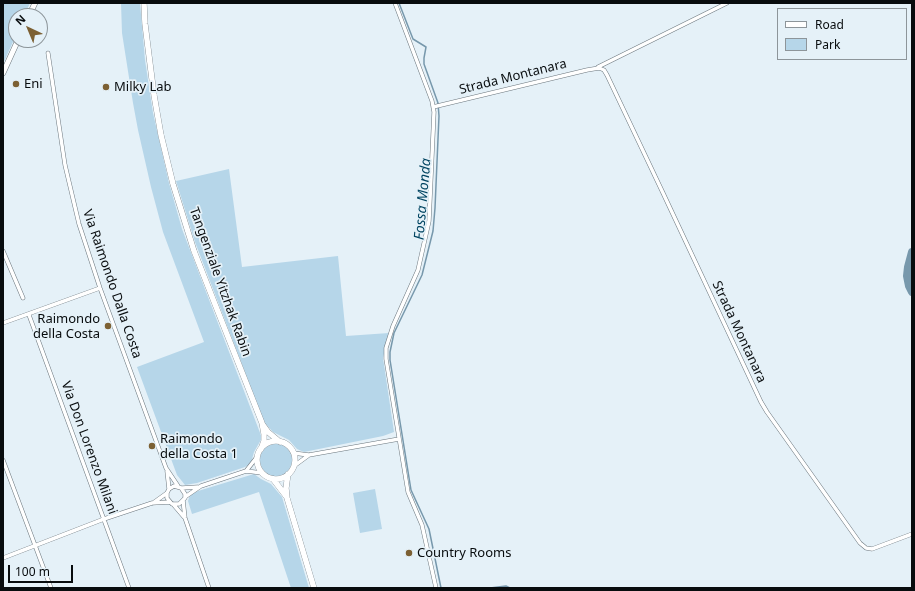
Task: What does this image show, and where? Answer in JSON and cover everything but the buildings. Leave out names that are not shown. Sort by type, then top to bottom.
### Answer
[{"type":"main road","name":"Tangenziale Yitzhak Rabin","points":[[144,3],[145,24],[154,95],[161,135],[173,184],[194,251],[262,424],[264,441],[257,457]]},
{"type":"main road","points":[[3,73],[14,48]]},
{"type":"main road","name":"Tangenziale Yitzhak Rabin","points":[[262,424],[268,432],[280,442],[288,446],[293,453]]},
{"type":"main road","points":[[261,449],[269,443],[280,442]]},
{"type":"main road","points":[[257,457],[259,468],[262,473],[273,479],[284,477],[288,474],[294,466],[293,453]]},
{"type":"main road","points":[[288,474],[286,488],[287,498],[314,588]]},
{"type":"main road","points":[[273,479],[287,498]]},
{"type":"street","points":[[395,3],[434,107],[429,221],[416,276],[393,326],[386,348],[386,359],[408,492],[422,525],[436,588]]},
{"type":"street","name":"Strada Montanara","points":[[434,107],[597,68],[726,3]]},
{"type":"street","name":"Via Raimondo Dalla Costa","points":[[48,54],[65,165],[79,224],[100,288],[166,468]]},
{"type":"street","name":"Strada Montanara","points":[[597,68],[604,70],[607,75],[767,412],[860,543],[866,548],[872,549],[912,534]]},
{"type":"street","points":[[3,251],[23,298]]},
{"type":"street","points":[[3,323],[29,315],[100,288]]},
{"type":"street","name":"Via Don Lorenzo Milani","points":[[29,315],[129,588]]},
{"type":"street","points":[[293,453],[308,455],[399,439]]},
{"type":"street","points":[[294,466],[308,455]]},
{"type":"street","points":[[246,471],[257,457]]},
{"type":"street","points":[[3,460],[51,588]]},
{"type":"street","points":[[166,468],[178,486],[182,488],[201,486],[246,471],[262,473]]},
{"type":"street","points":[[166,468],[168,491],[167,498],[185,518]]},
{"type":"street","points":[[3,558],[104,519],[152,503],[174,486],[178,486]]},
{"type":"street","points":[[152,503],[180,504],[184,498],[201,486]]},
{"type":"street","points":[[182,488],[184,490],[185,518],[210,588]]},
{"type":"green space","points":[[3,3],[30,3],[28,8],[8,8],[8,48],[10,48],[3,64]]},
{"type":"green space","points":[[121,3],[140,3],[145,60],[153,113],[169,183],[182,229],[262,438],[254,452],[251,463],[245,467],[197,483],[185,485],[177,475],[137,367],[204,342],[163,232],[151,187],[133,103],[122,33]]},
{"type":"green space","points":[[229,169],[242,267],[338,256],[346,336],[389,333],[383,358],[394,432],[383,436],[304,452],[297,449],[289,440],[273,432],[264,422],[195,242],[176,181]]},
{"type":"green space","points":[[276,444],[287,449],[292,460],[287,471],[276,476],[265,471],[260,460],[265,449]]},
{"type":"green space","points":[[254,474],[271,484],[282,497],[309,588],[291,588],[259,492],[192,514],[188,501],[190,495],[198,491]]},
{"type":"green space","points":[[375,489],[382,529],[360,533],[353,493]]},
{"type":"waterway","name":"Fossa Monda","points":[[399,3],[413,39],[426,47],[424,64],[438,103],[439,116],[433,231],[422,275],[394,333],[390,360],[411,490],[429,529],[441,588]]},
{"type":"waterway","points":[[912,252],[907,276],[912,292]]},
{"type":"waterway","points":[[490,588],[506,586],[510,588]]},
{"type":"place","name":"Eni","points":[[16,84]]},
{"type":"place","name":"Milky Lab","points":[[106,87]]},
{"type":"place","name":"Raimondo della Costa","points":[[108,326]]},
{"type":"place","name":"Raimondo della Costa 1","points":[[152,446]]},
{"type":"place","name":"Country Rooms","points":[[409,553]]}]
